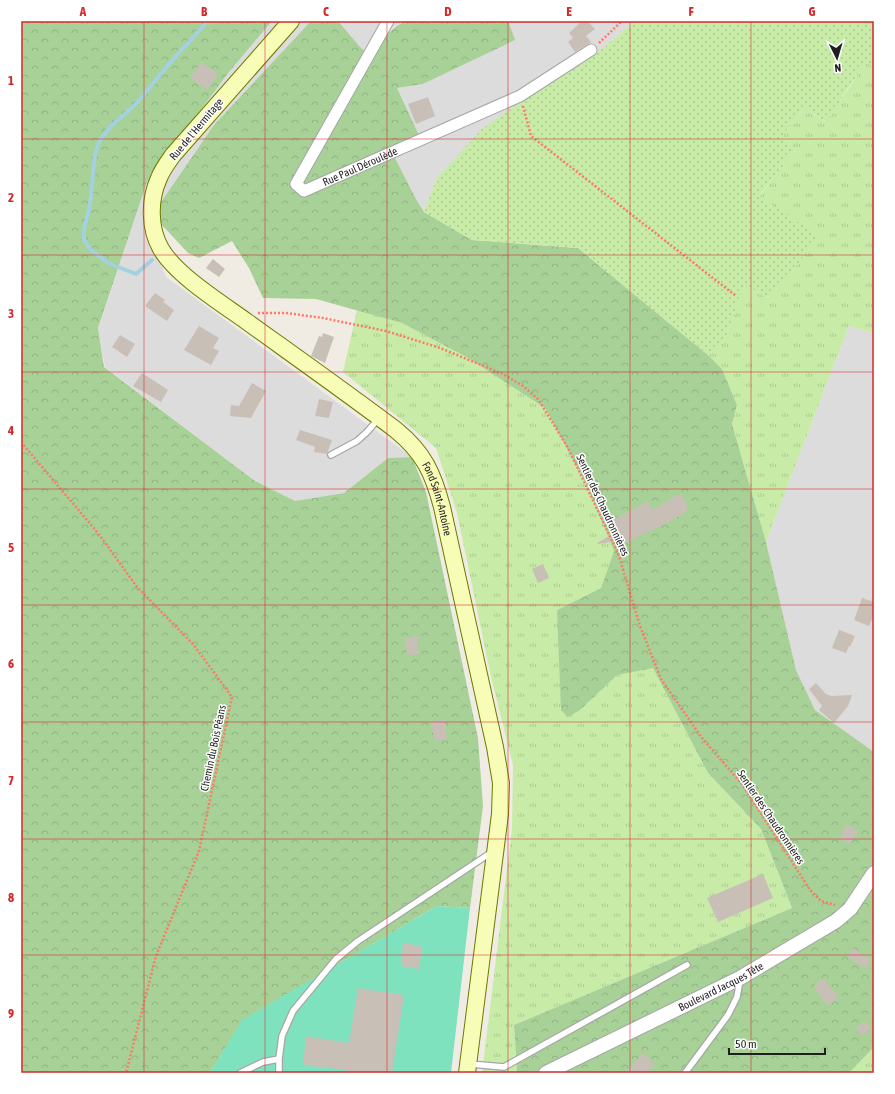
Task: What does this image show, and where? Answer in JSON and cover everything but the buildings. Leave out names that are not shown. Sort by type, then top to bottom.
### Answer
[{"type":"main road","name":"Rue de l'Hermitage","points":[[240,317],[184,275],[161,249],[153,224],[152,202],[158,179],[173,155],[291,21]]},
{"type":"main road","name":"Fond Saint-Antoine","points":[[240,317],[380,418],[411,443],[423,459],[434,479],[442,507],[501,783],[501,801],[496,850],[467,1068]]},
{"type":"street","name":"Rue Paul Déroulède","points":[[388,21],[296,184],[304,191],[520,96],[591,50]]},
{"type":"street","name":"Boulevard Jacques Tête","points":[[546,1073],[740,978],[836,921],[850,909],[874,873]]},
{"type":"lane","points":[[331,455],[357,441],[380,418]]},
{"type":"lane","points":[[279,1073],[282,1036],[293,1011],[336,959],[358,941],[496,850]]},
{"type":"lane","points":[[467,1068],[504,1067],[687,965]]},
{"type":"lane","points":[[685,1073],[728,1015],[737,997],[740,978]]},
{"type":"lane","points":[[240,1073],[264,1062],[279,1059]]},
{"type":"path","points":[[591,50],[622,21]]},
{"type":"path","points":[[520,96],[531,136],[736,296]]},
{"type":"path","name":"Sentier des Chaudronnières","points":[[240,317],[261,313],[286,313],[323,318],[386,331],[440,348],[503,374],[523,386],[538,399],[568,448],[618,553],[640,626],[661,679],[702,738],[742,784],[810,890],[821,901],[850,909]]},
{"type":"path","name":"Chemin du Bois Péans","points":[[21,442],[98,533],[136,587],[193,644],[232,697],[198,851],[156,956],[126,1073]]},
{"type":"shaded area","points":[[272,21],[311,21],[214,125],[149,234],[166,277],[412,457],[388,458],[344,493],[295,501],[255,481],[105,367],[98,329],[147,182],[229,72]]},
{"type":"shaded area","points":[[338,21],[407,21],[393,27],[373,56],[361,48]]},
{"type":"shaded area","points":[[508,21],[635,21],[595,55],[526,98],[437,178],[424,212],[390,147],[419,135],[397,88],[423,84],[514,40]]},
{"type":"shaded area","points":[[849,326],[874,333],[874,752],[815,710],[796,670],[766,542]]},
{"type":"green space","points":[[21,21],[272,21],[229,72],[147,182],[98,328],[104,367],[255,481],[295,501],[344,493],[388,458],[412,457],[426,492],[478,738],[483,806],[470,908],[437,906],[243,1020],[210,1073],[21,1073]]},
{"type":"green space","points":[[311,21],[338,21],[361,48],[373,56],[389,32],[400,24],[406,22],[420,21],[429,23],[435,21],[508,21],[515,40],[423,84],[397,88],[419,135],[390,148],[416,199],[424,212],[472,240],[578,248],[708,355],[722,369],[737,405],[732,424],[766,542],[796,670],[815,710],[874,752],[874,1047],[849,1073],[514,1073],[517,1070],[514,1025],[792,908],[761,829],[708,773],[653,668],[617,675],[580,710],[568,717],[561,710],[557,610],[601,588],[614,551],[587,486],[545,408],[468,358],[402,323],[316,299],[263,298],[249,268],[232,241],[199,258],[188,253],[162,225],[157,208],[214,125]]},
{"type":"green space","points":[[635,21],[874,21],[874,69],[867,62],[848,88],[827,122],[804,108],[782,136],[797,149],[759,196],[819,236],[791,273],[768,298],[745,285],[725,339],[708,355],[578,248],[472,240],[424,212],[437,178],[482,129],[526,98],[595,55]]},
{"type":"green space","points":[[867,61],[874,69],[874,333],[849,326],[766,542],[732,424],[737,405],[722,369],[708,355],[725,339],[745,285],[768,298],[791,273],[818,236],[759,197],[797,149],[782,136],[804,108],[826,122]]},
{"type":"green space","points":[[357,310],[402,323],[468,358],[545,408],[587,486],[614,551],[601,588],[557,610],[580,710],[617,675],[653,667],[708,773],[761,829],[792,908],[514,1025],[517,1070],[512,1073],[482,1073],[512,828],[513,765],[491,677],[457,513],[436,448],[343,372]]},
{"type":"green space","points":[[437,906],[470,908],[451,1073],[210,1073],[242,1020]]},
{"type":"green space","points":[[874,1047],[874,1073],[849,1073]]},
{"type":"waterway","points":[[152,260],[136,274],[108,263],[90,249],[84,240],[84,229],[90,205],[95,154],[100,140],[111,126],[136,104],[169,64],[208,21]]}]
